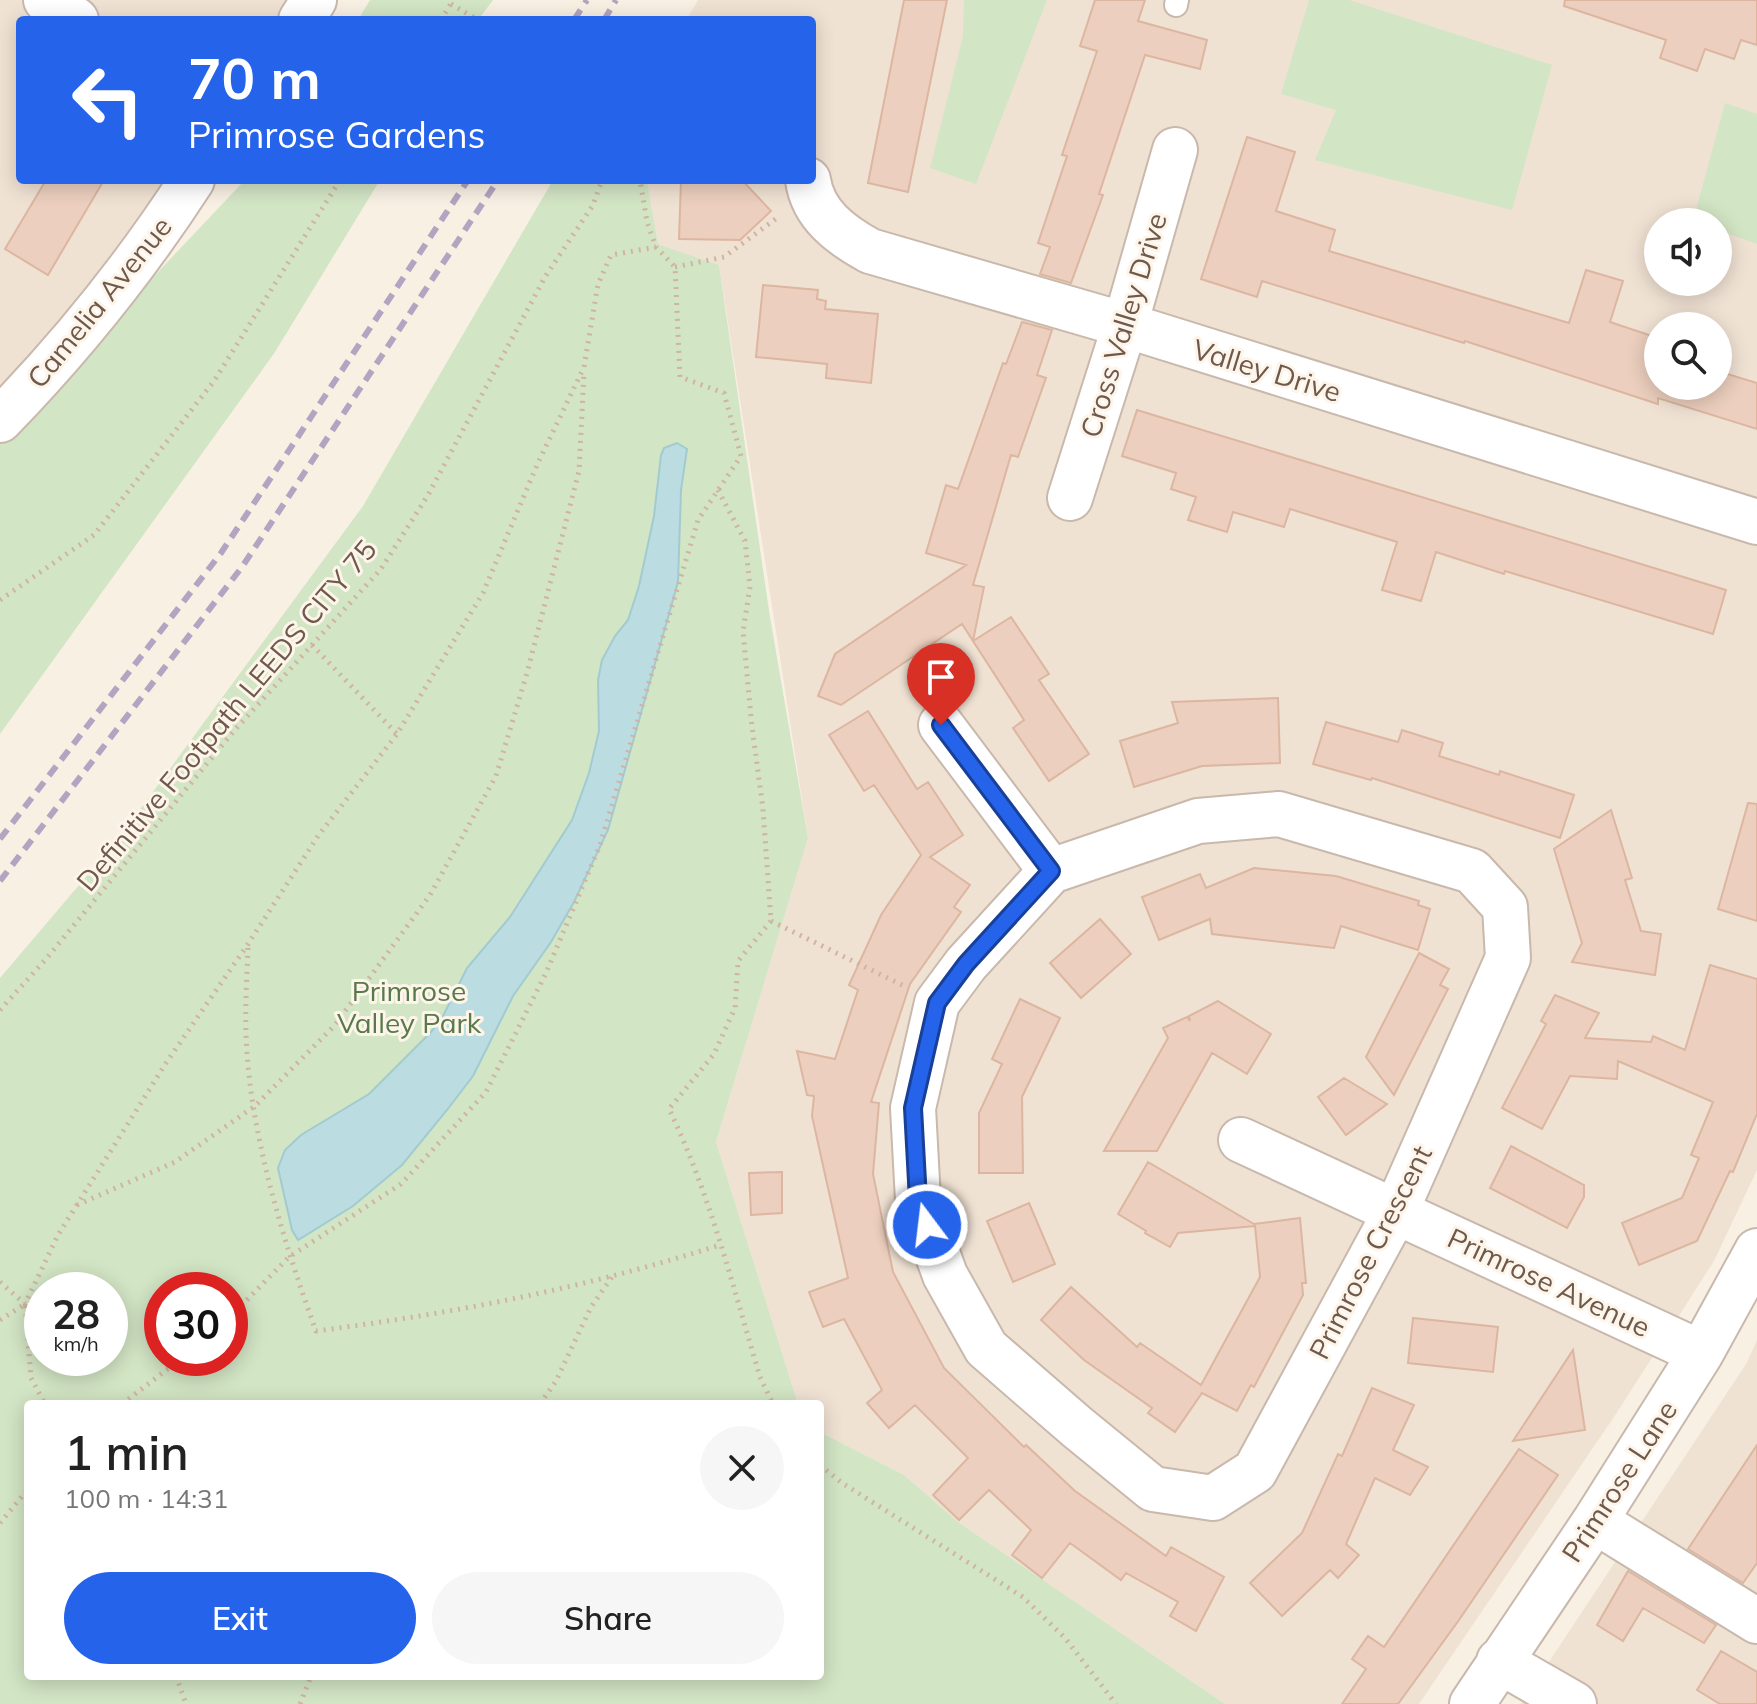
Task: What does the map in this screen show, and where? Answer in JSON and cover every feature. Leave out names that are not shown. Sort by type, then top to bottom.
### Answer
[{"type":"street","points":[[46,0],[70,16]]},
{"type":"street","name":"Cross Valley Drive","points":[[1070,498],[1125,325],[1175,150]]},
{"type":"street","name":"Camelia Avenue","points":[[0,420],[48,370],[169,215],[189,184]]},
{"type":"street","name":"Valley Drive","points":[[809,187],[825,218],[846,237],[870,251],[1125,325],[1757,522]]},
{"type":"street","points":[[941,725],[1051,871]]},
{"type":"street","name":"Primrose Crescent","points":[[1279,814],[1472,871],[1505,907],[1508,958],[1396,1211],[1255,1471],[1213,1498],[1153,1489],[986,1348],[945,1275],[918,1200],[913,1108],[937,1003],[966,964],[1051,871],[1198,821],[1279,814]]},
{"type":"street","name":"Primrose Avenue","points":[[1241,1140],[1701,1353]]},
{"type":"street","name":"Primrose Lane","points":[[1472,1704],[1595,1521],[1701,1353],[1757,1251]]},
{"type":"street","points":[[1595,1521],[1757,1621]]},
{"type":"street","points":[[1499,1661],[1574,1704]]},
{"type":"path","points":[[452,2],[472,16]]},
{"type":"path","points":[[0,600],[94,535],[214,381],[337,184]]},
{"type":"path","name":"Definitive Footpath LEEDS CITY 75","points":[[0,1010],[46,959],[233,732],[381,569],[428,495],[545,277],[593,205],[601,184]]},
{"type":"path","points":[[248,1299],[289,1257],[401,1184],[486,1092],[546,973],[600,845],[698,520],[741,456],[724,393],[680,377],[675,267],[656,247],[647,222],[641,184]]},
{"type":"path","points":[[675,267],[724,257],[809,187]]},
{"type":"path","points":[[76,1206],[175,1162],[255,1106],[335,1025],[430,895],[496,776],[527,673],[579,471],[584,367],[598,284],[611,255],[656,247]]},
{"type":"path","points":[[40,1272],[58,1235],[166,1063],[318,836],[397,734],[483,593],[537,465],[584,367]]},
{"type":"path","points":[[718,490],[745,541],[750,587],[743,631],[763,809],[771,921],[738,961],[735,1008],[714,1054],[669,1109],[686,1144],[760,1377],[771,1400]]},
{"type":"path","points":[[312,645],[397,734]]},
{"type":"path","points":[[771,921],[937,1003]]},
{"type":"path","points":[[248,944],[246,1035],[258,1131],[289,1257],[316,1331],[430,1316],[530,1297],[720,1245]]},
{"type":"path","points":[[543,1400],[556,1381],[591,1307],[612,1277]]},
{"type":"path","points":[[0,1282],[24,1303]]},
{"type":"path","points":[[0,1320],[24,1305]]},
{"type":"path","points":[[31,1376],[43,1400]]},
{"type":"path","points":[[127,1400],[159,1376]]},
{"type":"path","points":[[824,1468],[842,1483],[1023,1597],[1065,1638],[1116,1704]]},
{"type":"path","points":[[0,1523],[24,1494]]},
{"type":"path","points":[[177,1680],[186,1704]]},
{"type":"path","points":[[300,1704],[309,1680]]},
{"type":"shaded area","points":[[0,0],[292,0],[281,16],[16,16],[16,184],[164,184],[19,375],[0,394]]},
{"type":"shaded area","points":[[698,0],[1757,0],[1757,1170],[1714,1261],[1616,1414],[1419,1704],[1225,1704],[958,1522],[904,1475],[824,1434],[824,1400],[797,1400],[716,1142],[808,838],[719,265],[658,244],[648,184],[816,184],[816,16],[688,16]]},
{"type":"shaded area","points":[[1757,1340],[1757,1704],[1521,1704],[1746,1364]]},
{"type":"green space","points":[[370,0],[493,0],[481,16],[360,16]]},
{"type":"green space","points":[[964,0],[1047,0],[976,184],[930,168],[963,36]]},
{"type":"green space","points":[[1309,0],[1349,0],[1552,65],[1512,210],[1315,160],[1336,110],[1281,94]]},
{"type":"green space","points":[[1725,103],[1757,114],[1757,244],[1732,235],[1732,208],[1697,208]]},
{"type":"green space","points":[[241,184],[378,184],[275,352],[0,734],[0,439]]},
{"type":"green space","name":"Primrose Valley Park","points":[[551,184],[648,184],[658,244],[719,265],[769,611],[808,838],[716,1142],[797,1400],[24,1400],[24,1680],[824,1680],[824,1434],[904,1475],[958,1522],[1225,1704],[0,1704],[0,978],[119,838],[363,506]]},
{"type":"water","points":[[677,443],[687,449],[681,490],[678,582],[608,830],[574,902],[551,942],[513,996],[473,1076],[447,1110],[402,1165],[353,1206],[298,1240],[292,1230],[278,1168],[285,1150],[301,1135],[369,1094],[430,1033],[441,1020],[467,968],[510,917],[572,820],[589,773],[599,731],[598,680],[602,660],[628,620],[639,586],[654,516],[661,455],[664,448]]},
{"type":"building","points":[[904,0],[947,0],[908,192],[868,183]]},
{"type":"building","points":[[1095,0],[1145,0],[1138,21],[1207,40],[1200,69],[1145,55],[1099,194],[1103,195],[1071,283],[1040,274],[1050,247],[1038,243],[1067,156],[1062,155],[1097,51],[1080,46]]},
{"type":"building","points":[[1565,0],[1757,0],[1757,45],[1741,40],[1734,59],[1705,49],[1697,71],[1660,58],[1666,40],[1564,6]]},
{"type":"building","points":[[1247,137],[1295,152],[1276,211],[1335,230],[1329,251],[1569,323],[1586,270],[1623,281],[1610,322],[1644,333],[1644,399],[1465,341],[1262,281],[1257,297],[1201,279]]},
{"type":"building","points":[[44,184],[102,184],[48,275],[5,249]]},
{"type":"building","points":[[681,184],[746,184],[771,211],[740,240],[679,239]]},
{"type":"building","points":[[763,285],[818,290],[817,299],[826,301],[825,309],[878,314],[871,383],[826,378],[827,364],[756,357]]},
{"type":"building","points":[[1022,322],[1052,330],[1037,375],[1046,378],[1018,457],[1011,455],[973,585],[984,587],[973,641],[962,624],[841,705],[818,696],[835,654],[966,565],[926,553],[946,485],[958,489],[1003,363],[1006,364]]},
{"type":"building","points":[[1732,375],[1757,383],[1757,429],[1664,400],[1732,400]]},
{"type":"building","points":[[1137,410],[1726,590],[1713,634],[1436,552],[1421,601],[1382,590],[1397,542],[1290,509],[1284,527],[1233,512],[1227,532],[1188,520],[1196,497],[1171,489],[1176,473],[1122,456]]},
{"type":"building","points":[[1011,617],[1049,674],[1039,680],[1089,754],[1049,781],[1013,728],[1024,720],[973,641]]},
{"type":"building","points":[[1278,698],[1280,763],[1202,766],[1134,787],[1120,741],[1178,723],[1172,702]]},
{"type":"building","points":[[868,711],[917,789],[928,782],[963,835],[930,857],[970,885],[954,907],[961,912],[910,984],[871,1102],[879,1103],[873,1174],[893,1272],[944,1368],[1024,1447],[1026,1445],[1075,1491],[1166,1556],[1171,1547],[1224,1577],[1196,1631],[1170,1616],[1178,1602],[1126,1573],[1121,1580],[1070,1543],[1042,1578],[1012,1555],[1031,1530],[989,1490],[959,1520],[933,1495],[968,1458],[915,1405],[889,1428],[867,1403],[882,1390],[844,1319],[823,1327],[809,1292],[848,1278],[812,1116],[814,1096],[807,1095],[797,1051],[835,1059],[858,990],[849,985],[881,915],[921,855],[874,785],[864,791],[829,735]]},
{"type":"building","points":[[1326,722],[1398,742],[1402,730],[1443,743],[1439,756],[1499,775],[1500,771],[1574,795],[1560,838],[1372,778],[1313,764]]},
{"type":"building","points":[[1748,803],[1757,804],[1757,921],[1718,909]]},
{"type":"building","points":[[1611,810],[1632,878],[1625,880],[1641,931],[1661,934],[1655,975],[1572,962],[1582,943],[1554,849]]},
{"type":"building","points":[[1254,868],[1336,876],[1419,901],[1418,905],[1430,909],[1418,950],[1341,926],[1334,948],[1212,934],[1210,919],[1159,940],[1142,897],[1200,874],[1206,888]]},
{"type":"building","points":[[1100,919],[1131,954],[1081,998],[1050,963]]},
{"type":"building","points":[[1419,953],[1449,969],[1440,985],[1448,989],[1394,1095],[1366,1057]]},
{"type":"building","points":[[1710,965],[1757,979],[1757,1114],[1733,1172],[1730,1171],[1697,1241],[1639,1265],[1622,1223],[1682,1198],[1699,1158],[1691,1155],[1713,1102],[1618,1061],[1617,1079],[1570,1076],[1542,1129],[1502,1108],[1546,1024],[1541,1021],[1555,995],[1599,1013],[1585,1038],[1651,1042],[1653,1036],[1685,1050]]},
{"type":"building","points":[[1020,999],[1060,1018],[1022,1097],[1023,1173],[979,1173],[979,1113],[1002,1064],[992,1059]]},
{"type":"building","points":[[1218,1001],[1271,1034],[1247,1074],[1212,1053],[1157,1151],[1104,1151],[1168,1038],[1163,1028],[1187,1017],[1190,1021],[1189,1016]]},
{"type":"building","points":[[1344,1078],[1387,1104],[1346,1135],[1318,1097]]},
{"type":"building","points":[[1511,1146],[1584,1185],[1584,1197],[1567,1228],[1490,1188]]},
{"type":"building","points":[[1148,1162],[1254,1224],[1300,1218],[1306,1283],[1302,1283],[1303,1295],[1254,1387],[1251,1385],[1237,1411],[1202,1393],[1175,1432],[1148,1413],[1152,1408],[1084,1360],[1041,1320],[1071,1287],[1137,1347],[1140,1343],[1201,1385],[1260,1277],[1255,1226],[1178,1233],[1170,1247],[1145,1233],[1118,1214]]},
{"type":"building","points":[[782,1172],[782,1213],[751,1215],[749,1173]]},
{"type":"building","points":[[1029,1203],[1055,1264],[1013,1282],[987,1221]]},
{"type":"building","points":[[1413,1318],[1498,1327],[1493,1372],[1408,1363]]},
{"type":"building","points":[[1573,1350],[1585,1430],[1513,1441]]},
{"type":"building","points":[[1372,1388],[1414,1405],[1393,1450],[1428,1467],[1410,1495],[1375,1478],[1346,1544],[1359,1555],[1338,1578],[1330,1570],[1282,1616],[1250,1583],[1302,1533],[1338,1454],[1342,1456]]},
{"type":"building","points":[[1757,1445],[1757,1563],[1743,1583],[1688,1549]]},
{"type":"building","points":[[1519,1449],[1558,1475],[1459,1620],[1398,1704],[1342,1704],[1366,1669],[1352,1659],[1368,1636],[1384,1647]]},
{"type":"building","points":[[1628,1571],[1716,1625],[1704,1643],[1643,1608],[1623,1641],[1597,1625]]},
{"type":"building","points":[[1721,1651],[1757,1672],[1757,1704],[1720,1704],[1697,1690]]},
{"type":"railway","points":[[577,16],[587,0]]},
{"type":"railway","points":[[606,16],[616,0]]},
{"type":"railway","points":[[0,839],[221,553],[465,184]]},
{"type":"railway","points":[[0,881],[242,567],[495,184]]},
{"type":"route","points":[[927,1225],[918,1200],[913,1108],[937,1003],[966,964],[1051,871],[941,725]]}]
